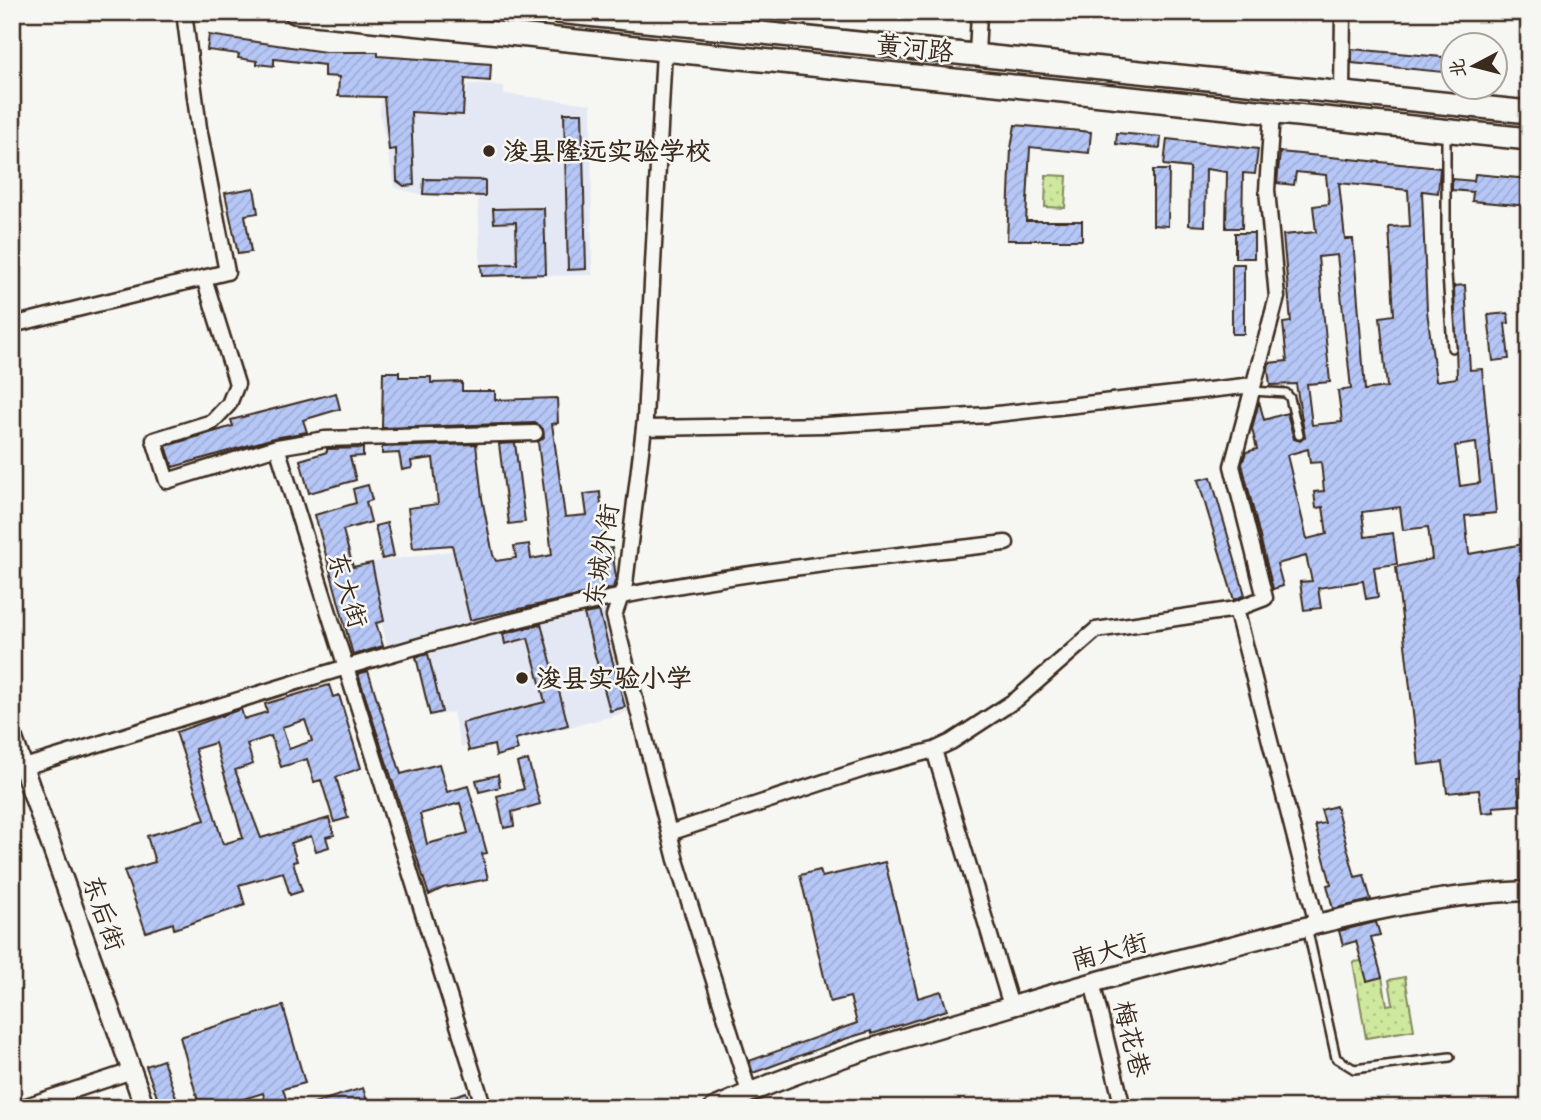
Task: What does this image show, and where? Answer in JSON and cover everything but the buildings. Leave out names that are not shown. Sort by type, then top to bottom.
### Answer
[{"type":"main road","name":"黄河路","points":[[295,12],[1529,139]]},
{"type":"main road","name":"黄河路","points":[[558,12],[732,21],[977,55],[1529,112]]},
{"type":"street","points":[[12,325],[227,272],[199,128],[184,12]]},
{"type":"street","points":[[977,55],[979,12]]},
{"type":"street","points":[[1342,12],[1342,93]]},
{"type":"street","name":"东城外街","points":[[664,50],[643,428],[625,584],[614,616],[669,833],[749,1092]]},
{"type":"street","points":[[669,833],[870,767],[934,750],[1017,699],[1096,630],[1236,609],[1265,598],[1232,467],[1277,297],[1267,190],[1272,113]]},
{"type":"street","points":[[204,278],[237,384],[229,404],[212,422],[154,440],[167,481],[277,447],[325,439],[535,433]]},
{"type":"street","points":[[643,428],[826,425],[988,415],[1252,388]]},
{"type":"street","name":"东大街","points":[[277,447],[484,1108]]},
{"type":"street","points":[[18,769],[471,632],[618,598],[846,560],[1006,543]]},
{"type":"street","points":[[1236,609],[1312,926]]},
{"type":"street","name":"东后街","points":[[12,736],[18,769],[145,1108]]},
{"type":"street","points":[[934,750],[1011,1006]]},
{"type":"street","name":"南大街","points":[[714,1108],[839,1058],[1092,982],[1403,903],[1472,892],[1529,891]]},
{"type":"street","name":"梅花巷","points":[[1092,982],[1123,1108]]},
{"type":"street","points":[[20,1108],[132,1071]]},
{"type":"lane","points":[[1447,131],[1446,247],[1452,348]]},
{"type":"lane","points":[[1252,388],[1286,393],[1290,398],[1299,435]]},
{"type":"lane","points":[[1312,926],[1336,1058],[1354,1069],[1450,1057]]},
{"type":"shaded area","name":"浚县隆远实验学校","points":[[382,82],[383,87],[467,92],[468,84],[504,86],[504,94],[591,104],[592,275],[481,277],[478,197],[429,196],[395,188],[380,114]]},
{"type":"shaded area","name":"浚县实验小学","points":[[473,548],[493,633],[605,605],[632,711],[551,732],[549,724],[461,747],[453,712],[429,717],[411,640],[387,645],[382,624],[374,625],[352,565]]},
{"type":"green space","points":[[1046,175],[1067,176],[1065,208],[1045,207]]},
{"type":"green space","points":[[1362,961],[1382,977],[1387,1005],[1393,1004],[1389,980],[1405,977],[1414,1030],[1366,1038],[1353,962]]},
{"type":"place","name":"浚县隆远实验学校","points":[[489,151]]},
{"type":"place","name":"浚县实验小学","points":[[522,678]]}]
